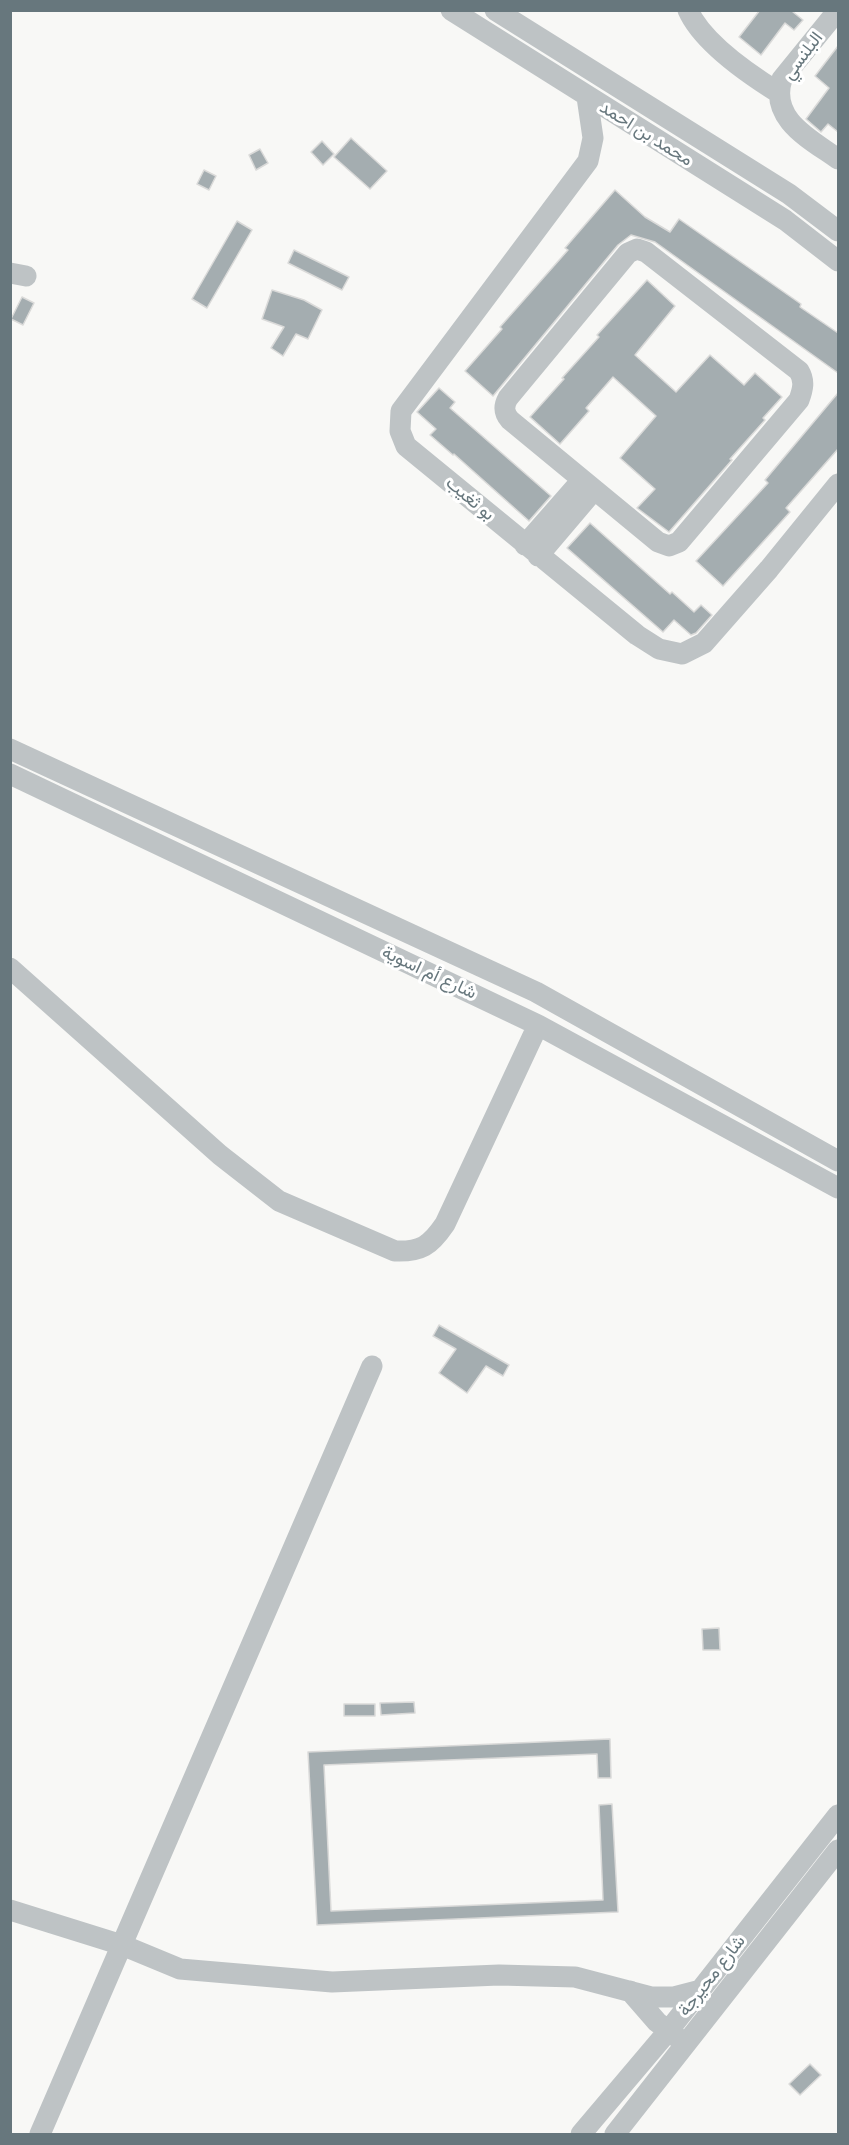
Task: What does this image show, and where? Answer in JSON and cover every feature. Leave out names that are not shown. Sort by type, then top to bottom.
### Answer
[{"type":"street","name":"محمد بن احمد","points":[[451,10],[784,220],[838,261]]},
{"type":"street","name":"محمد بن احمد","points":[[495,10],[789,194],[838,231]]},
{"type":"street","points":[[688,10],[705,34],[736,65],[779,99],[788,118],[803,134],[838,159]]},
{"type":"street","name":"البلنسي","points":[[779,99],[782,79],[838,10]]},
{"type":"street","name":"بو ثغيب","points":[[588,97],[593,138],[588,161],[401,411],[400,431],[406,447],[637,635],[659,649],[682,654],[704,643],[769,569],[838,484]]},
{"type":"street","points":[[641,249],[799,371],[803,378],[802,392],[799,400],[679,542],[674,545],[669,546],[658,542],[588,485],[510,420],[506,416],[505,403],[628,254],[632,250],[641,249]]},
{"type":"street","points":[[532,550],[588,485]]},
{"type":"street","name":"شارع أم اسوية","points":[[10,749],[536,992],[838,1161]]},
{"type":"street","name":"شارع أم اسوية","points":[[10,774],[538,1025],[838,1188]]},
{"type":"street","points":[[10,968],[220,1155],[279,1202],[395,1251],[413,1252],[428,1245],[445,1224],[538,1025]]},
{"type":"street","points":[[40,2134],[372,1366]]},
{"type":"street","name":"شارع محيرجة","points":[[581,2134],[669,2030],[838,1815]]},
{"type":"street","name":"شارع محيرجة","points":[[615,2134],[838,1850]]},
{"type":"street","points":[[10,1910],[122,1946],[180,1968],[332,1982],[499,1975],[575,1977],[651,1997],[674,1998],[700,1990]]},
{"type":"street","points":[[630,1991],[657,2022],[686,2044]]},
{"type":"building","points":[[760,10],[794,10],[793,12],[803,20],[794,30],[785,23],[761,55],[739,37]]},
{"type":"building","points":[[838,46],[838,132],[828,124],[821,132],[806,119],[829,88],[815,76]]},
{"type":"building","points":[[351,138],[387,171],[370,189],[334,157]]},
{"type":"building","points":[[322,141],[334,154],[323,165],[311,152]]},
{"type":"building","points":[[260,149],[268,163],[256,170],[249,155]]},
{"type":"building","points":[[204,170],[216,176],[209,190],[197,184]]},
{"type":"building","points":[[615,190],[645,217],[670,232],[679,219],[801,304],[800,307],[838,333],[838,373],[655,242],[631,235],[618,245],[493,396],[465,371],[502,329],[500,327],[568,250],[565,248]]},
{"type":"building","points":[[237,221],[252,230],[207,308],[192,299]]},
{"type":"building","points":[[294,250],[349,277],[342,290],[288,263]]},
{"type":"building","points":[[647,280],[675,306],[635,355],[676,392],[710,355],[744,385],[755,373],[782,397],[730,459],[732,460],[669,532],[637,508],[655,489],[620,458],[656,416],[613,377],[586,408],[589,411],[560,444],[530,417],[599,337],[597,335]]},
{"type":"building","points":[[272,290],[304,300],[322,310],[308,339],[296,334],[283,356],[271,348],[284,327],[262,319]]},
{"type":"building","points":[[22,297],[34,303],[23,325],[11,319]]},
{"type":"building","points":[[439,388],[455,402],[450,408],[551,496],[529,521],[430,435],[436,429],[417,412]]},
{"type":"building","points":[[838,393],[838,449],[786,508],[790,512],[723,586],[696,561],[768,483],[765,480]]},
{"type":"building","points":[[590,523],[670,594],[672,592],[694,612],[701,605],[712,615],[696,633],[691,635],[674,620],[663,632],[567,548]]},
{"type":"building","points":[[439,1325],[509,1365],[503,1376],[486,1366],[467,1393],[439,1373],[456,1349],[433,1336]]},
{"type":"building","points":[[719,1628],[720,1650],[703,1650],[702,1629]]},
{"type":"building","points":[[414,1702],[415,1713],[381,1715],[380,1703]]},
{"type":"building","points":[[344,1704],[375,1704],[375,1716],[344,1716]]},
{"type":"building","points":[[610,1739],[611,1778],[598,1778],[597,1754],[324,1765],[331,1911],[603,1900],[599,1805],[612,1804],[618,1912],[317,1925],[308,1752]]},
{"type":"building","points":[[810,2064],[821,2075],[800,2095],[789,2084]]}]
